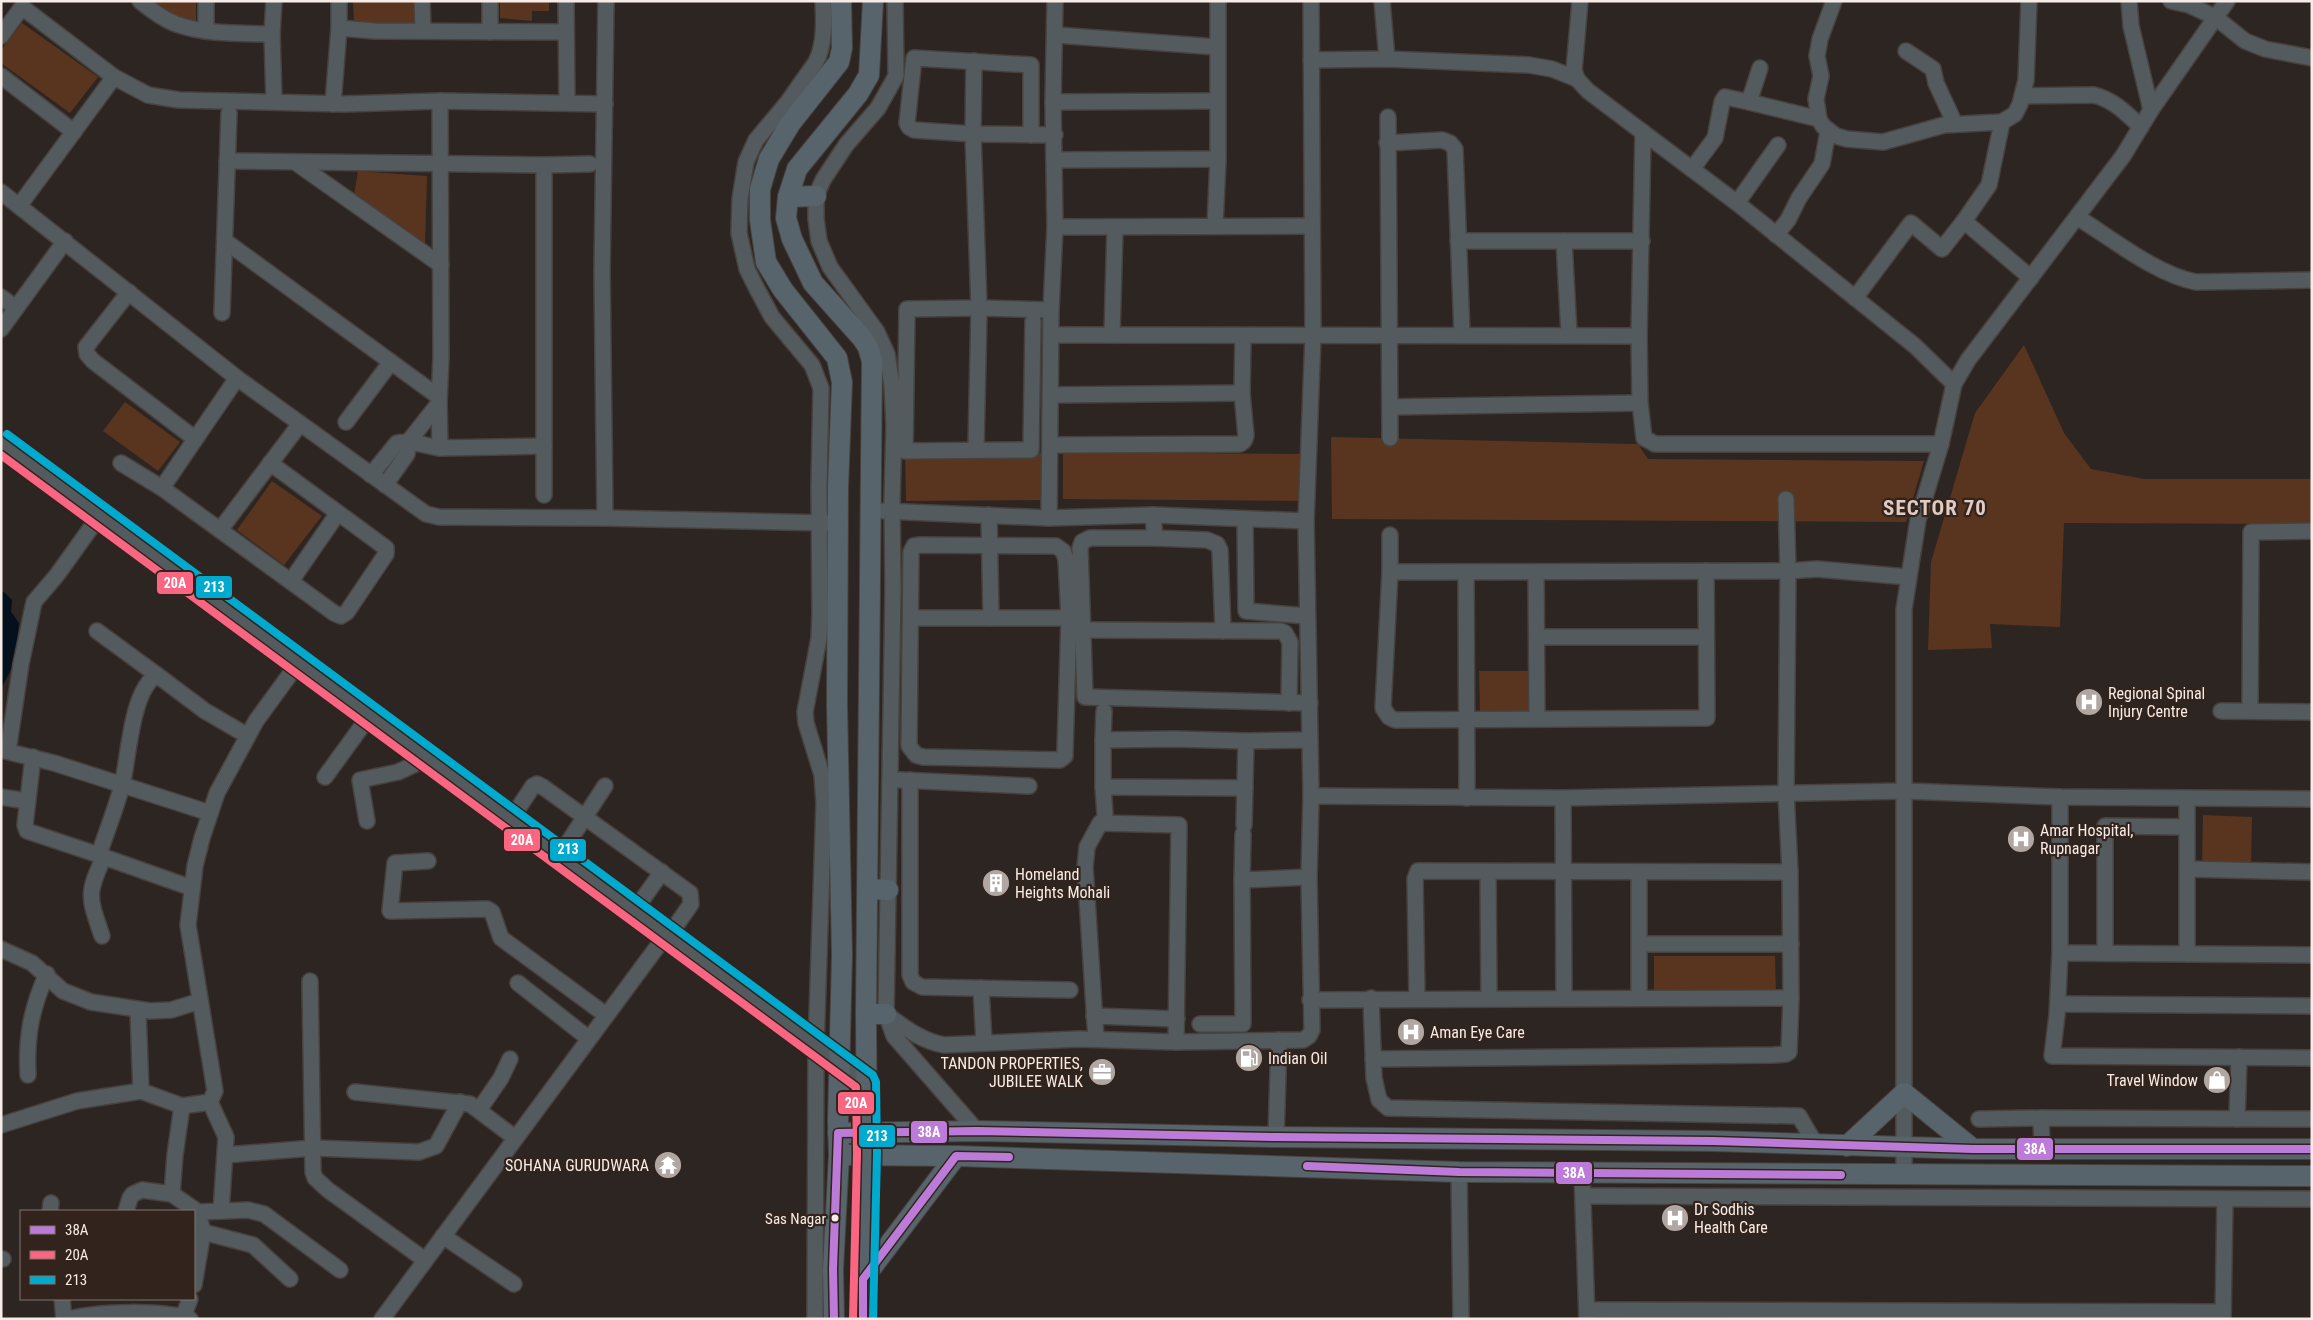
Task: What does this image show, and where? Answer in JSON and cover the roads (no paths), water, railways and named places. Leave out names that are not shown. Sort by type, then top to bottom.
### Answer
[{"type":"main road","points":[[834,1319],[833,1269],[839,1155],[842,955],[837,704],[830,523],[838,487],[842,382],[837,358],[783,290],[766,262],[760,220],[760,189],[769,159],[790,124],[839,62],[842,48],[841,1]]},
{"type":"main road","points":[[863,1319],[868,1154],[866,1082],[876,1014],[868,889],[869,512],[872,361],[868,347],[862,338],[813,283],[792,239],[786,218],[788,197],[797,168],[858,94],[869,75],[873,1]]},
{"type":"main road","points":[[788,197],[816,196]]},
{"type":"main road","points":[[837,358],[862,338]]},
{"type":"main road","points":[[868,889],[888,890]]},
{"type":"main road","points":[[1847,1146],[1904,1093],[1972,1149]]},
{"type":"main road","points":[[838,1133],[977,1131],[1276,1137],[1713,1141],[1972,1149],[2312,1149]]},
{"type":"main road","points":[[839,1155],[956,1156],[1459,1172],[1582,1174],[2312,1176]]},
{"type":"main road","points":[[863,1279],[956,1156]]},
{"type":"street","points":[[140,1],[175,24],[206,32],[272,34]]},
{"type":"street","points":[[206,1],[206,32]]},
{"type":"street","points":[[274,1],[272,34],[274,101]]},
{"type":"street","points":[[333,104],[340,1]]},
{"type":"street","points":[[422,1],[423,30]]},
{"type":"street","points":[[490,1],[490,32]]},
{"type":"street","points":[[566,1],[567,103]]},
{"type":"street","points":[[605,518],[602,272],[606,1]]},
{"type":"street","points":[[815,1319],[816,1046],[823,790],[818,759],[806,724],[806,712],[819,638],[830,523],[819,488],[821,388],[812,365],[772,317],[757,289],[747,268],[739,233],[740,198],[746,162],[756,140],[787,103],[816,62],[819,55],[824,23],[823,1]]},
{"type":"street","points":[[895,1],[896,76],[878,108],[841,152],[823,180],[816,196],[816,220],[819,241],[830,266],[877,332],[887,354],[892,386],[894,425],[888,890],[876,1014],[977,1131]]},
{"type":"street","points":[[1050,518],[1051,310],[1055,226],[1055,1]]},
{"type":"street","points":[[1215,226],[1218,159],[1218,1]]},
{"type":"street","points":[[1094,1020],[1279,1040],[1303,1040],[1309,1036],[1312,1030],[1309,877],[1311,796],[1310,703],[1306,521],[1313,335],[1311,1]]},
{"type":"street","points":[[1382,1],[1387,59]]},
{"type":"street","points":[[1580,1],[1574,70],[1577,79],[1588,92],[1737,203],[1915,346],[1954,384]]},
{"type":"street","points":[[1776,235],[1788,220],[1799,198],[1822,164],[1823,125],[1816,99],[1821,76],[1817,56],[1820,40],[1834,1]]},
{"type":"street","points":[[1692,170],[1715,138],[1722,102],[1725,98],[1749,102],[1823,125],[1847,139],[1894,141],[1922,130],[1955,124],[2002,122],[2015,114],[2026,80],[2029,1]]},
{"type":"street","points":[[2129,1],[2130,26],[2151,110]]},
{"type":"street","points":[[2171,1],[2189,5],[2215,17],[2245,41],[2265,49],[2312,58]]},
{"type":"street","points":[[1904,1175],[1904,609],[1908,577],[1924,496],[1941,444],[1954,384],[1968,360],[2123,156],[2151,110],[2227,1]]},
{"type":"street","points":[[1,36],[25,4],[114,77],[136,90],[156,98],[333,104],[440,101],[605,104]]},
{"type":"street","points":[[339,28],[566,32]]},
{"type":"street","points":[[1056,35],[1217,47]]},
{"type":"street","points":[[1906,51],[1933,69],[1936,83],[1955,124]]},
{"type":"street","points":[[1031,135],[1031,65],[914,58],[907,123],[914,130],[973,134],[1031,135],[1055,135]]},
{"type":"street","points":[[1311,60],[1387,59],[1529,65],[1552,69],[1577,79]]},
{"type":"street","points":[[974,61],[973,134],[979,308],[976,449]]},
{"type":"street","points":[[1749,102],[1760,68]]},
{"type":"street","points":[[1,76],[74,132]]},
{"type":"street","points":[[19,206],[114,77]]},
{"type":"street","points":[[2022,96],[2094,95],[2103,97],[2141,127]]},
{"type":"street","points":[[440,101],[440,448]]},
{"type":"street","points":[[1054,102],[1217,102]]},
{"type":"street","points":[[222,314],[229,113]]},
{"type":"street","points":[[1388,117],[1390,438]]},
{"type":"street","points":[[1855,298],[1911,223],[1942,249],[1989,184],[2002,122]]},
{"type":"street","points":[[1643,132],[1639,336],[1640,403],[1644,438],[1655,444],[1941,444]]},
{"type":"street","points":[[1387,143],[1442,140],[1450,143],[1454,150],[1462,334]]},
{"type":"street","points":[[1737,203],[1778,145]]},
{"type":"street","points":[[1054,160],[1218,159]]},
{"type":"street","points":[[227,161],[590,164]]},
{"type":"street","points":[[295,162],[441,265]]},
{"type":"street","points":[[544,165],[544,495]]},
{"type":"street","points":[[1,192],[66,241],[237,378],[426,514],[439,517],[605,518],[830,523]]},
{"type":"street","points":[[2077,217],[2164,271],[2186,280],[2196,282],[2312,280]]},
{"type":"street","points":[[1964,221],[2031,278]]},
{"type":"street","points":[[1055,226],[1312,226]]},
{"type":"street","points":[[1112,335],[1115,226]]},
{"type":"street","points":[[1,329],[66,241]]},
{"type":"street","points":[[225,241],[391,362],[439,400]]},
{"type":"street","points":[[1458,241],[1642,241]]},
{"type":"street","points":[[1564,241],[1569,334]]},
{"type":"street","points":[[129,292],[86,347],[87,354],[93,361],[194,438]]},
{"type":"street","points":[[1,297],[16,308]]},
{"type":"street","points":[[1032,321],[1032,450],[905,451],[907,309],[1051,310]]},
{"type":"street","points":[[1052,335],[1569,334],[1639,336]]},
{"type":"street","points":[[1051,444],[1240,444],[1246,436],[1242,393],[1243,336]]},
{"type":"street","points":[[346,422],[391,362]]},
{"type":"street","points":[[162,488],[194,438],[237,378]]},
{"type":"street","points":[[1051,395],[1242,393]]},
{"type":"street","points":[[385,486],[407,454],[409,441],[439,400]]},
{"type":"street","points":[[1390,407],[1640,403]]},
{"type":"street","points":[[220,530],[300,424]]},
{"type":"street","points":[[371,475],[397,443],[409,441],[440,448],[544,446]]},
{"type":"street","points":[[1,442],[866,1082]]},
{"type":"street","points":[[122,463],[162,488],[334,613],[342,616],[347,612],[386,554],[386,548],[270,463]]},
{"type":"street","points":[[1373,1059],[1786,1054],[1790,1046],[1791,944],[1786,793],[1788,571],[1786,499]]},
{"type":"street","points":[[869,512],[892,510],[1050,518],[1153,515],[1306,521]]},
{"type":"street","points":[[292,581],[338,513]]},
{"type":"street","points":[[100,515],[57,575],[34,602],[4,751],[33,757],[210,813]]},
{"type":"street","points":[[989,515],[990,618]]},
{"type":"street","points":[[1153,515],[1155,538]]},
{"type":"street","points":[[1245,519],[1246,611],[1308,616]]},
{"type":"street","points":[[2250,711],[2250,534],[2254,531],[2312,531]]},
{"type":"street","points":[[1390,535],[1383,708],[1388,718],[1395,720],[1467,718],[1707,718],[1706,572]]},
{"type":"street","points":[[1223,631],[1220,550],[1217,544],[1207,540],[1155,538],[1090,538],[1082,542],[1080,548],[1085,697],[1310,703]]},
{"type":"street","points":[[920,545],[988,546],[1056,546],[1063,551],[1066,558],[1069,618],[1065,756],[1060,760],[923,757],[912,751],[909,746],[911,552],[914,546],[920,545]]},
{"type":"street","points":[[1390,572],[1706,572],[1816,569],[1908,577]]},
{"type":"street","points":[[1466,572],[1467,798]]},
{"type":"street","points":[[1536,572],[1537,718]]},
{"type":"street","points":[[911,618],[1069,618]]},
{"type":"street","points":[[1084,630],[1281,631],[1285,633],[1290,642],[1289,703]]},
{"type":"street","points":[[97,631],[205,711],[248,736]]},
{"type":"street","points":[[1537,637],[1706,637]]},
{"type":"street","points":[[221,1211],[226,1137],[210,1102],[215,1091],[188,925],[192,888],[202,838],[217,794],[266,706],[298,662]]},
{"type":"street","points":[[102,936],[90,901],[90,893],[122,784],[129,741],[141,694],[149,679],[157,675]]},
{"type":"street","points":[[1104,711],[1103,787],[1105,815]]},
{"type":"street","points":[[2221,711],[2312,712]]},
{"type":"street","points":[[324,778],[370,715]]},
{"type":"street","points":[[1103,740],[1310,740]]},
{"type":"street","points":[[1200,1024],[1243,1024],[1242,880],[1246,741]]},
{"type":"street","points":[[33,757],[25,825],[27,831],[192,888]]},
{"type":"street","points":[[367,821],[360,780],[398,772],[428,758]]},
{"type":"street","points":[[890,779],[1029,786]]},
{"type":"street","points":[[910,780],[910,975],[913,982],[922,987],[1070,990]]},
{"type":"street","points":[[382,1319],[514,1137],[691,904],[690,893],[537,784],[533,786],[511,819]]},
{"type":"street","points":[[560,854],[605,786]]},
{"type":"street","points":[[1103,787],[1244,788]]},
{"type":"street","points":[[1311,796],[1563,798],[1905,791],[2060,797],[2312,799]]},
{"type":"street","points":[[890,796],[910,797]]},
{"type":"street","points":[[1,797],[27,801]]},
{"type":"street","points":[[2060,797],[2060,953],[2058,1004],[2052,1056],[2312,1058]]},
{"type":"street","points":[[1563,798],[1564,998]]},
{"type":"street","points":[[2187,798],[2187,954]]},
{"type":"street","points":[[1096,1039],[1085,856],[1100,823],[1179,825],[1176,1029]]},
{"type":"street","points":[[2105,953],[2105,826],[2187,827]]},
{"type":"street","points":[[428,861],[396,863],[390,911],[487,909],[492,912],[501,938],[606,1015]]},
{"type":"street","points":[[2187,869],[2312,872]]},
{"type":"street","points":[[1416,998],[1416,874],[1422,871],[1488,873],[1790,872]]},
{"type":"street","points":[[634,911],[662,872]]},
{"type":"street","points":[[1638,872],[1639,998]]},
{"type":"street","points":[[1488,873],[1489,998]]},
{"type":"street","points":[[1242,880],[1309,877]]},
{"type":"street","points":[[1639,944],[1791,944]]},
{"type":"street","points":[[1,949],[21,956],[47,974],[56,986],[75,997],[138,1011],[171,1010],[200,1001]]},
{"type":"street","points":[[2060,953],[2312,955]]},
{"type":"street","points":[[28,1075],[30,1018],[47,974]]},
{"type":"street","points":[[310,981],[312,1172],[320,1184],[425,1260]]},
{"type":"street","points":[[518,983],[588,1038]]},
{"type":"street","points":[[982,988],[984,1043]]},
{"type":"street","points":[[1310,1000],[1371,998],[1791,998]]},
{"type":"street","points":[[1371,998],[1374,1078],[1379,1100],[1388,1108],[1800,1116],[1816,1145]]},
{"type":"street","points":[[2058,1004],[2312,1006]]},
{"type":"street","points":[[138,1011],[141,1091]]},
{"type":"street","points":[[876,1014],[932,1043],[944,1045],[1096,1039],[1176,1029]]},
{"type":"street","points":[[1276,1137],[1279,1040]]},
{"type":"street","points":[[2237,1119],[2239,1057]]},
{"type":"street","points":[[480,1110],[501,1078],[510,1059]]},
{"type":"street","points":[[1,1125],[77,1101],[141,1091],[182,1106],[210,1102]]},
{"type":"street","points":[[355,1092],[470,1104],[514,1137]]},
{"type":"street","points":[[225,1155],[313,1148],[419,1152],[429,1150],[436,1146],[460,1102]]},
{"type":"street","points":[[177,1203],[175,1155],[182,1106]]},
{"type":"street","points":[[2041,1118],[2042,1149]]},
{"type":"street","points":[[1979,1119],[2312,1119]]},
{"type":"street","points":[[1459,1172],[1460,1319]]},
{"type":"street","points":[[1582,1174],[1588,1314],[2223,1316],[2225,1199]]},
{"type":"street","points":[[126,1210],[130,1198],[138,1191],[152,1190],[193,1210]]},
{"type":"street","points":[[1583,1196],[2312,1199]]},
{"type":"street","points":[[195,1211],[248,1210],[264,1214],[340,1270]]},
{"type":"street","points":[[195,1278],[203,1232],[198,1212]]},
{"type":"street","points":[[203,1232],[253,1245],[290,1279]]},
{"type":"street","points":[[443,1236],[514,1284]]},
{"type":"street","points":[[62,1300],[64,1319]]},
{"type":"street","points":[[69,1319],[125,1306],[187,1318],[190,1300]]},
{"type":"water","points":[[1,592],[4,592],[12,600],[11,612],[19,623],[15,662],[2,687]]},
{"type":"place","name":"Regional Spinal Injury Centre","points":[[2089,702]]},
{"type":"place","name":"Amar Hospital, Rupnagar","points":[[2021,839]]},
{"type":"place","name":"Homeland Heights Mohali","points":[[996,883]]},
{"type":"place","name":"Aman Eye Care","points":[[1411,1032]]},
{"type":"place","name":"Indian Oil","points":[[1249,1058]]},
{"type":"place","name":"TANDON PROPERTIES, JUBILEE WALK","points":[[1102,1072]]},
{"type":"place","name":"Travel Window","points":[[2217,1080]]},
{"type":"place","name":"SOHANA GURUDWARA","points":[[668,1165]]},
{"type":"place","name":"Sas Nagar","points":[[835,1218]]},
{"type":"place","name":"Dr Sodhis Health Care","points":[[1675,1218]]},
{"type":"district","name":"SECTOR 70","points":[[1935,508]]}]
